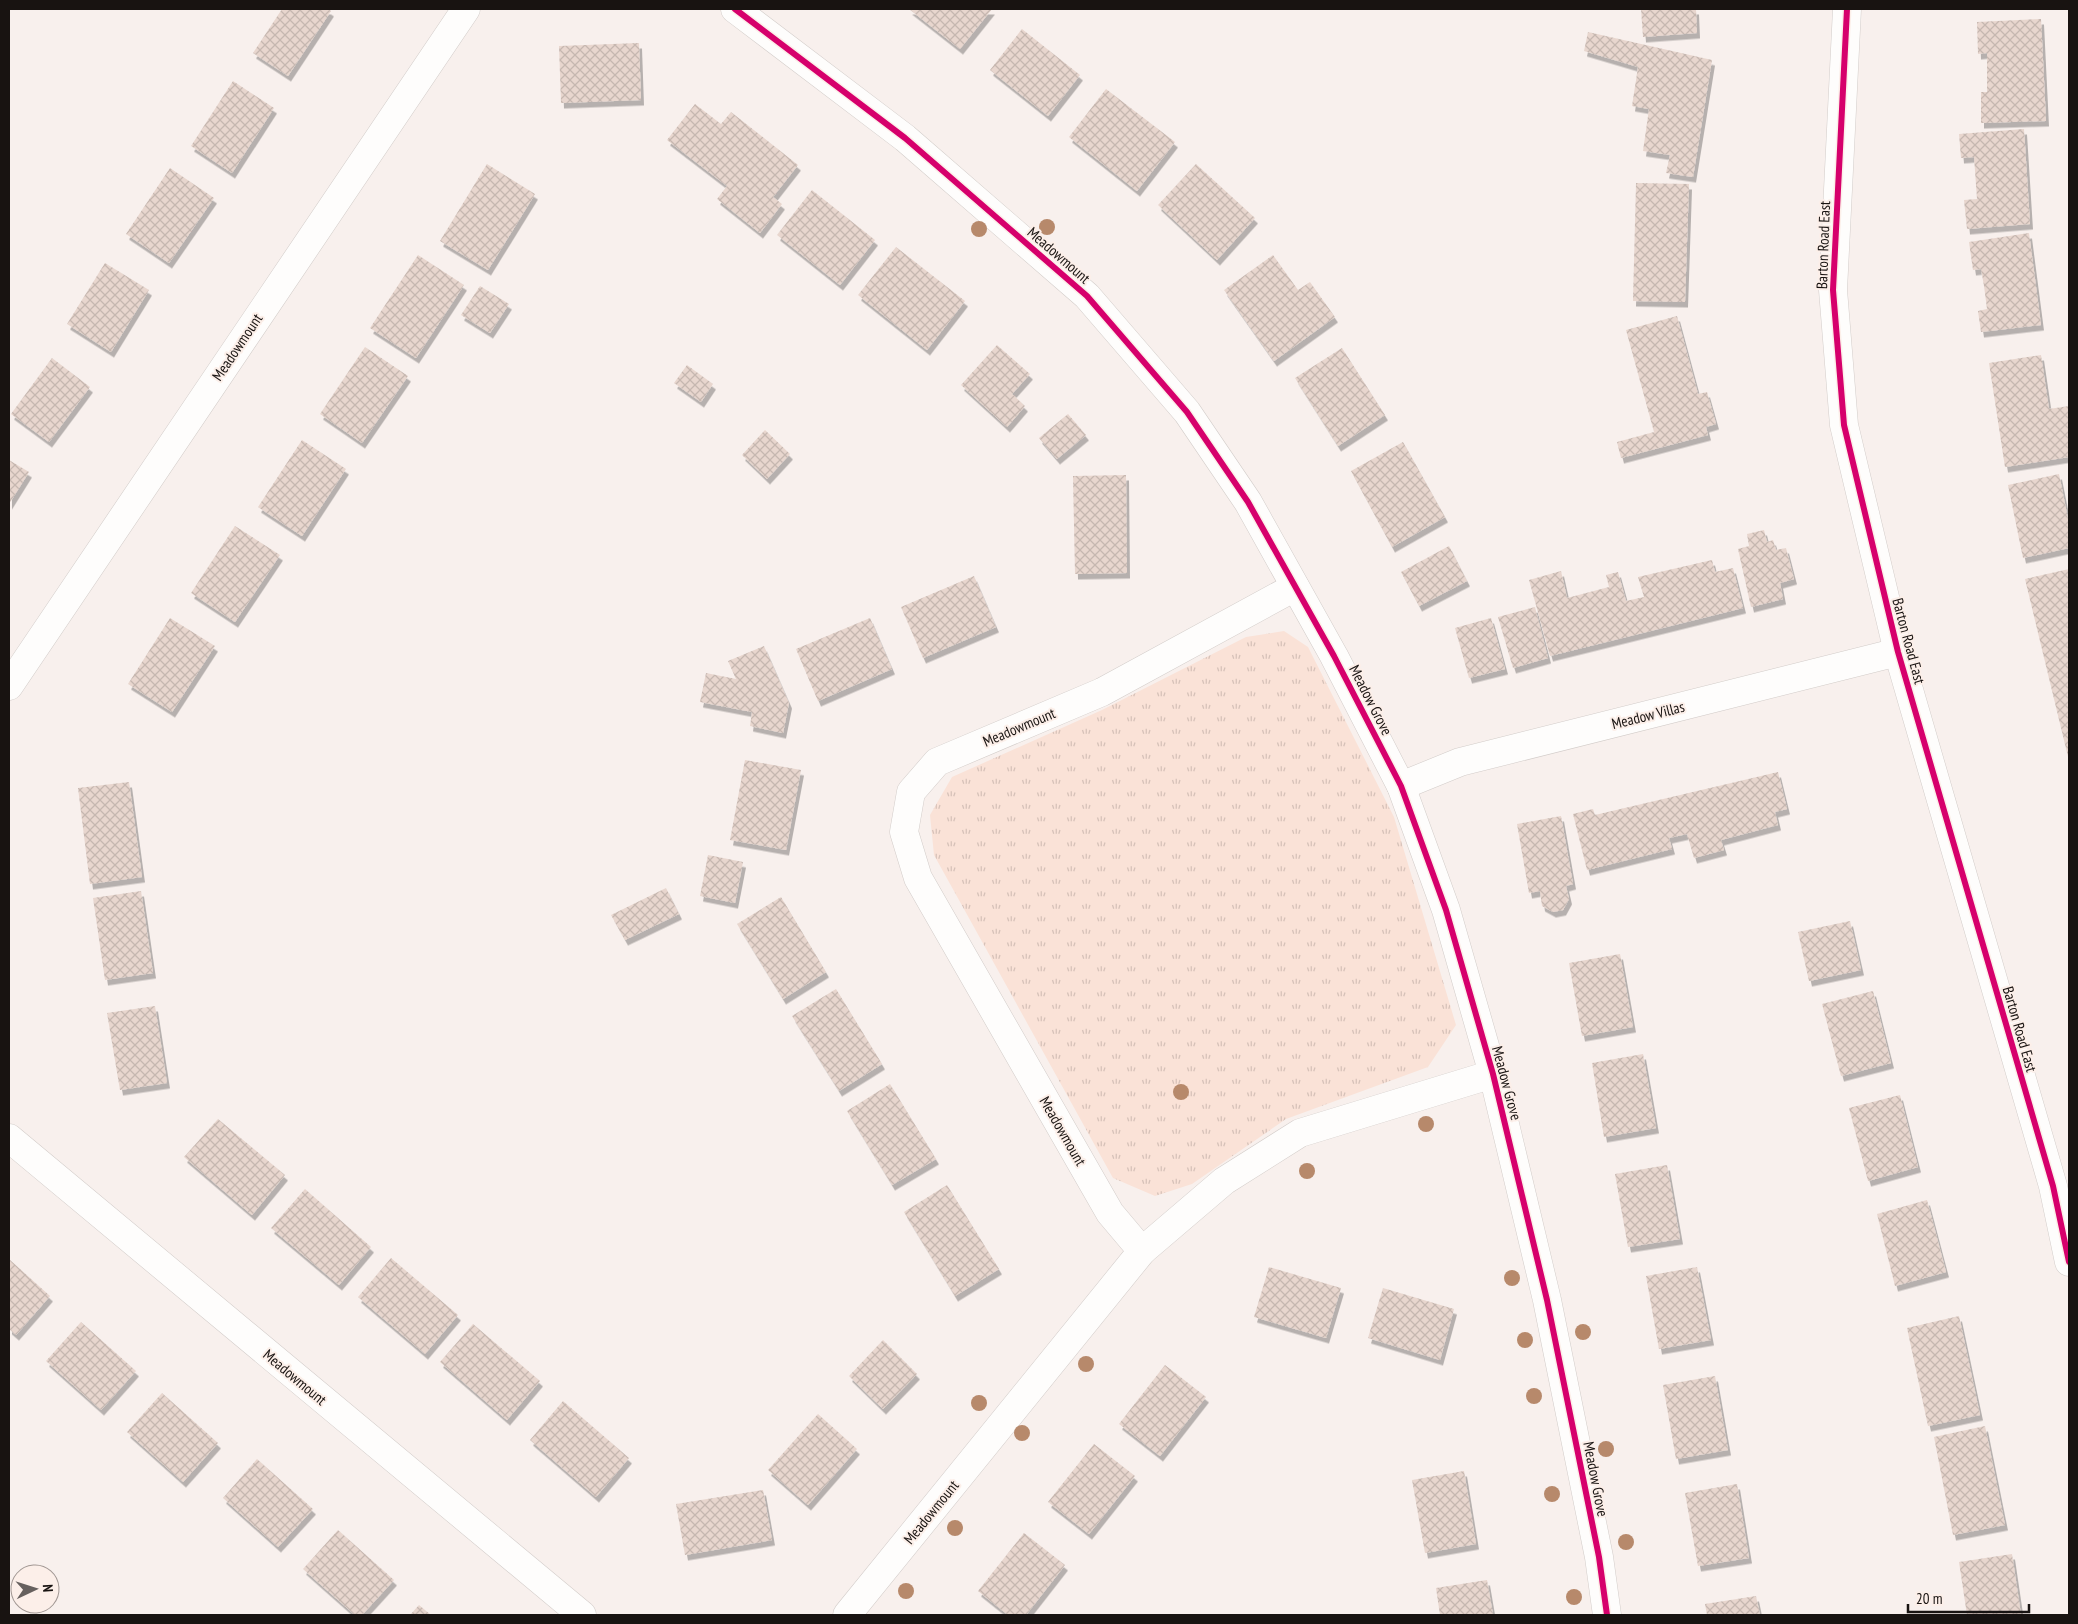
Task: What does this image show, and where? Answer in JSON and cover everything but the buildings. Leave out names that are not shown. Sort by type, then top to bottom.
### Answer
[{"type":"street","name":"Meadowmount","points":[[9,686],[466,9]]},
{"type":"street","name":"Meadowmount","points":[[735,9],[905,138],[1087,296],[1188,412],[1248,502],[1295,587],[1102,692],[937,762],[911,792],[904,832],[918,878],[1110,1213],[1142,1251],[847,1615]]},
{"type":"street","name":"Barton Road East","points":[[1846,9],[1833,290],[1844,425],[1898,652],[2053,1186],[2069,1262]]},
{"type":"street","name":"Meadow Grove","points":[[1295,587],[1334,656],[1401,786],[1446,910],[1492,1074],[1548,1300],[1599,1557],[1607,1615]]},
{"type":"street","name":"Meadow Villas","points":[[1401,786],[1460,762],[1898,652]]},
{"type":"street","name":"Meadow Grove","points":[[1142,1251],[1224,1181],[1300,1133],[1492,1074]]},
{"type":"street","name":"Meadowmount","points":[[9,1138],[582,1615]]},
{"type":"green space","points":[[1284,631],[1308,647],[1394,817],[1456,1025],[1428,1067],[1286,1119],[1192,1184],[1155,1196],[1113,1178],[934,855],[930,815],[952,777],[1102,710],[1246,637]]},
{"type":"cycle path","points":[[735,9],[905,138],[1087,296],[1187,412],[1248,502],[1334,656],[1401,786],[1446,910],[1493,1074],[1547,1300],[1599,1557],[1607,1615]]},
{"type":"cycle path","points":[[1847,9],[1833,290],[1844,425],[1898,652],[2053,1186],[2069,1262]]}]
